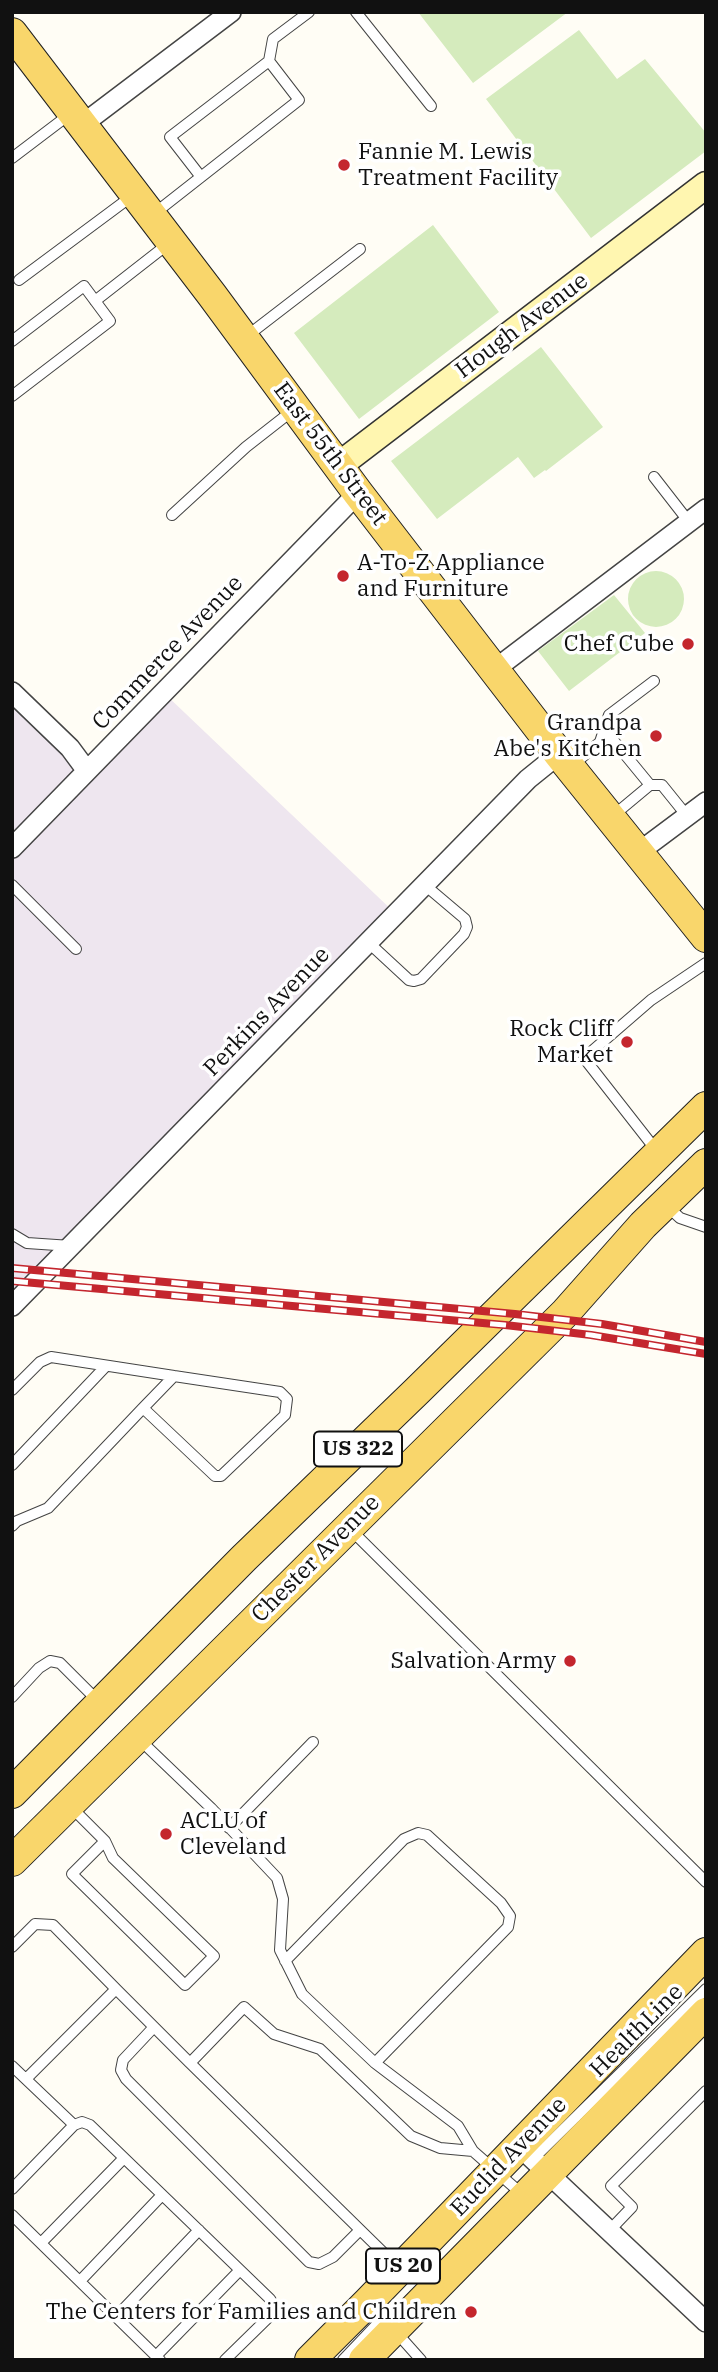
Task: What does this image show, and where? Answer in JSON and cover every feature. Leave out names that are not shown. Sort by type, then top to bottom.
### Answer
[{"type":"main road","name":"East 55th Street","points":[[12,33],[358,493],[564,761],[706,937]]},
{"type":"main road","name":"US 322","points":[[12,1793],[244,1558],[706,1107]]},
{"type":"main road","name":"Chester Avenue","points":[[12,1861],[565,1313],[629,1241],[706,1164]]},
{"type":"main road","name":"Euclid Avenue","points":[[363,2360],[524,2195],[534,2159],[706,1953]]},
{"type":"main road","name":"Euclid Avenue","points":[[310,2360],[495,2171],[534,2159],[706,2012]]},
{"type":"street","points":[[78,118],[231,12]]},
{"type":"street","name":"Hough Avenue","points":[[338,466],[706,185]]},
{"type":"street","name":"Commerce Avenue","points":[[12,848],[358,493]]},
{"type":"street","points":[[494,670],[706,509]]},
{"type":"street","points":[[12,692],[70,748],[87,771]]},
{"type":"street","name":"Perkins Avenue","points":[[12,1306],[528,779],[564,761]]},
{"type":"street","points":[[639,852],[706,802]]},
{"type":"street","points":[[534,2159],[706,2322]]},
{"type":"lane","points":[[201,177],[170,137],[269,61],[273,39],[309,12]]},
{"type":"lane","points":[[356,12],[431,106]]},
{"type":"lane","points":[[19,280],[143,204],[201,177],[299,100],[269,61]]},
{"type":"lane","points":[[12,158],[78,118]]},
{"type":"lane","points":[[94,301],[171,241]]},
{"type":"lane","points":[[244,338],[360,249]]},
{"type":"lane","points":[[12,341],[84,286],[110,321],[12,396]]},
{"type":"lane","points":[[172,515],[246,447],[296,408]]},
{"type":"lane","points":[[653,477],[689,522]]},
{"type":"lane","points":[[564,761],[600,742],[609,715],[654,681]]},
{"type":"lane","points":[[604,729],[650,785]]},
{"type":"lane","points":[[611,817],[650,785],[662,785],[687,816]]},
{"type":"lane","points":[[12,885],[76,949]]},
{"type":"lane","points":[[369,943],[409,980],[421,979],[464,934],[467,927],[465,919],[426,886]]},
{"type":"lane","points":[[659,1154],[584,1058],[651,1000],[706,963]]},
{"type":"lane","points":[[665,1204],[680,1218],[706,1227]]},
{"type":"lane","points":[[12,1234],[27,1243],[72,1246]]},
{"type":"lane","points":[[12,1390],[40,1362],[51,1357],[280,1392],[287,1399],[285,1415],[221,1476],[215,1476],[144,1408]]},
{"type":"lane","points":[[12,1465],[106,1366]]},
{"type":"lane","points":[[12,1526],[17,1521],[48,1508],[174,1376]]},
{"type":"lane","points":[[349,1527],[706,1882]]},
{"type":"lane","points":[[12,1697],[39,1668],[50,1661],[60,1663],[101,1704]]},
{"type":"lane","points":[[137,1737],[277,1878],[283,1899],[280,1951],[302,1994],[375,2063],[458,2126],[473,2151],[524,2195]]},
{"type":"lane","points":[[229,1828],[313,1742]]},
{"type":"lane","points":[[69,1805],[105,1841],[113,1858],[214,1956],[185,1984],[72,1874],[105,1841]]},
{"type":"lane","points":[[285,1961],[404,1839],[418,1833],[427,1835],[500,1903],[510,1916],[508,1927],[375,2063]]},
{"type":"lane","points":[[12,1947],[36,1924],[53,1925],[400,2269]]},
{"type":"lane","points":[[26,2079],[116,1989]]},
{"type":"lane","name":"HealthLine","points":[[534,2159],[706,1989]]},
{"type":"lane","points":[[190,2063],[244,2007],[274,2034],[320,2049],[411,2136],[440,2148],[473,2151]]},
{"type":"lane","points":[[154,2027],[124,2060],[121,2070],[126,2079],[299,2253],[309,2262],[319,2264],[332,2256],[360,2230]]},
{"type":"lane","points":[[12,2066],[74,2125]]},
{"type":"lane","points":[[610,2230],[632,2207],[611,2186],[706,2091]]},
{"type":"lane","points":[[12,2189],[74,2125],[82,2122],[90,2125],[270,2299],[274,2306],[272,2314],[225,2360]]},
{"type":"lane","points":[[41,2243],[124,2158]]},
{"type":"lane","points":[[80,2281],[162,2195]]},
{"type":"lane","points":[[12,2215],[158,2358],[240,2270]]},
{"type":"lane","points":[[116,2316],[199,2230]]},
{"type":"lane","points":[[343,2360],[383,2318],[436,2286]]},
{"type":"lane","points":[[394,2329],[421,2360]]},
{"type":"shaded area","points":[[12,692],[87,771],[164,693],[397,915],[12,1306]]},
{"type":"green space","points":[[418,12],[568,12],[473,83]]},
{"type":"green space","points":[[579,30],[617,79],[645,59],[706,133],[706,151],[591,238],[486,99]]},
{"type":"green space","points":[[433,225],[499,312],[359,419],[294,333]]},
{"type":"green space","points":[[541,347],[603,427],[534,478],[518,457],[437,519],[391,461]]},
{"type":"green space","points":[[656,571],[667,573],[676,579],[682,588],[682,610],[676,619],[667,625],[656,627],[645,625],[636,619],[630,610],[628,599],[630,588],[636,579],[645,573]]},
{"type":"green space","points":[[614,595],[645,633],[569,691],[538,651]]},
{"type":"railway","points":[[12,1268],[515,1314],[602,1324],[706,1342]]},
{"type":"railway","points":[[12,1281],[505,1325],[591,1335],[706,1354]]},
{"type":"place","name":"Fannie M. Lewis Treatment Facility","points":[[344,165]]},
{"type":"place","name":"A-To-Z Appliance and Furniture","points":[[343,576]]},
{"type":"place","name":"Chef Cube","points":[[688,644]]},
{"type":"place","name":"Grandpa Abe's Kitchen","points":[[656,736]]},
{"type":"place","name":"Rock Cliff Market","points":[[627,1042]]},
{"type":"place","name":"Salvation Army","points":[[570,1661]]},
{"type":"place","name":"ACLU of Cleveland","points":[[166,1834]]},
{"type":"place","name":"The Centers for Families and Children","points":[[471,2312]]}]
